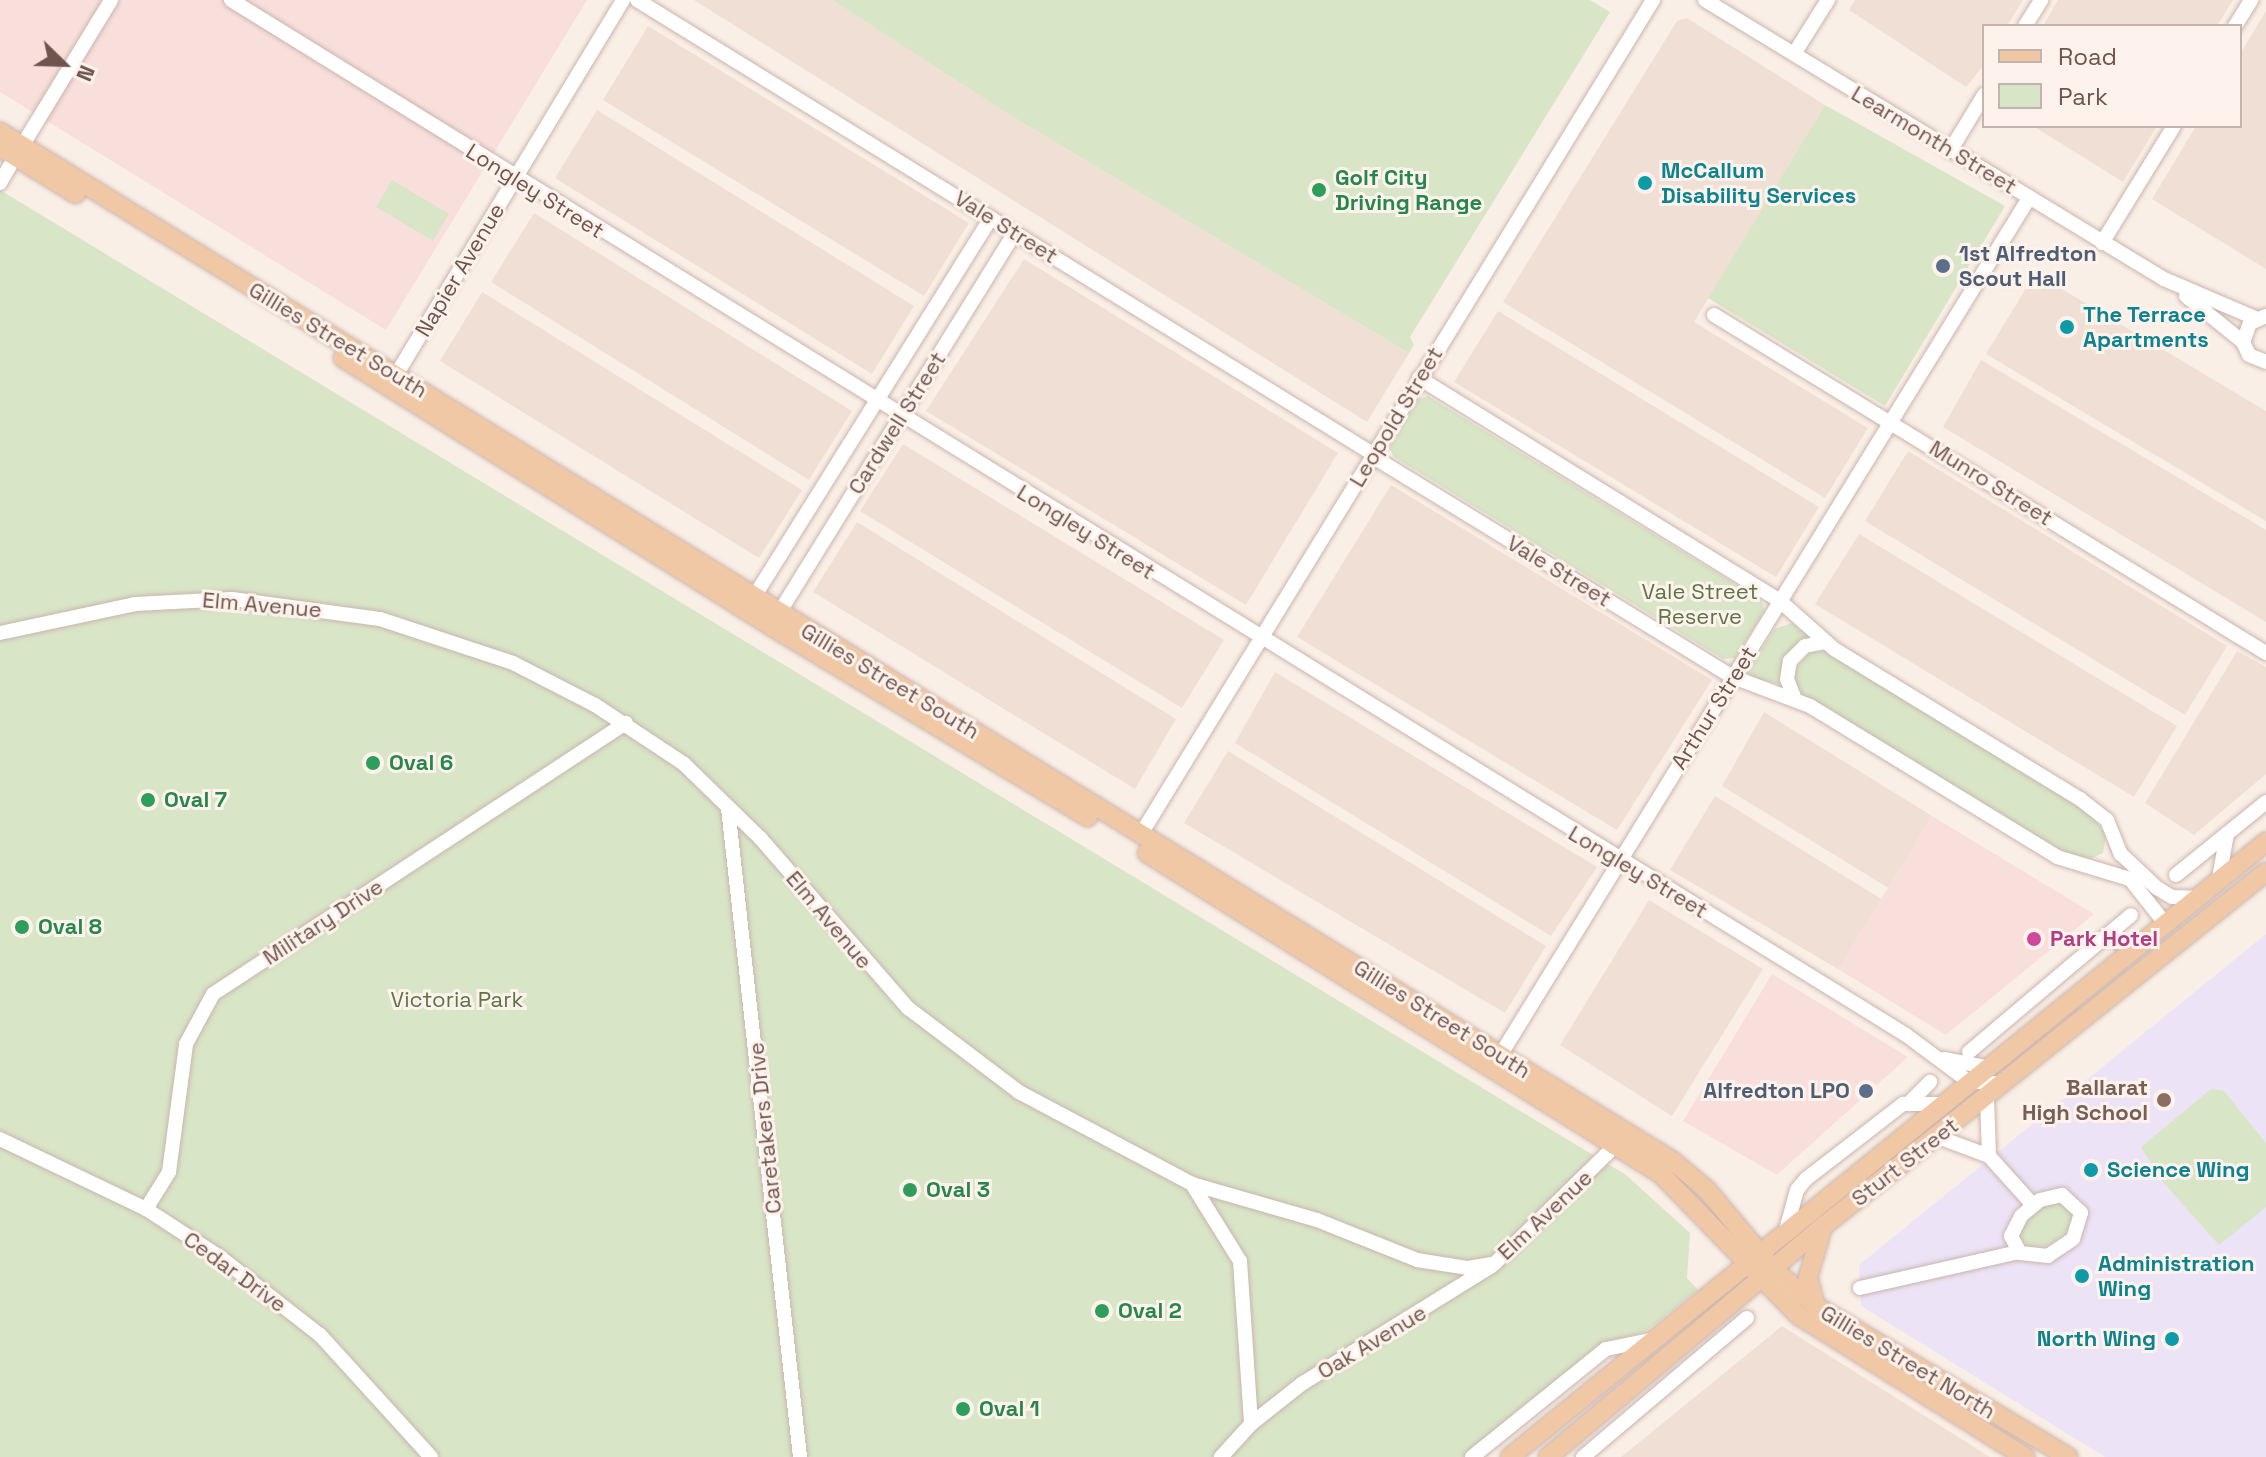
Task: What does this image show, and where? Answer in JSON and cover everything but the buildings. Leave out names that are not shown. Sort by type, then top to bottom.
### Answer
[{"type":"main road","name":"Gillies Street South","points":[[0,132],[12,150],[1496,1062],[1685,1170],[1751,1259]]},
{"type":"main road","name":"Sturt Street","points":[[1510,1457],[1968,1081],[2266,842]]},
{"type":"main road","name":"Sturt Street","points":[[1549,1457],[1826,1224],[2266,872]]},
{"type":"main road","name":"Gillies Street South","points":[[1496,1062],[1682,1191],[1751,1259]]},
{"type":"main road","points":[[1816,1306],[1809,1264],[1826,1224]]},
{"type":"main road","name":"Gillies Street North","points":[[1751,1259],[1829,1337],[2025,1457]]},
{"type":"main road","name":"Gillies Street North","points":[[1766,1274],[2068,1457]]},
{"type":"street","points":[[0,183],[12,150],[111,0]]},
{"type":"street","name":"Longley Street","points":[[231,0],[514,180],[1944,1059],[1968,1081]]},
{"type":"street","name":"Napier Avenue","points":[[392,381],[623,0]]},
{"type":"street","name":"Vale Street","points":[[637,0],[1733,677],[1794,697],[2057,857],[2094,866],[2137,883],[2164,922]]},
{"type":"street","name":"Leopold Street","points":[[1138,840],[1653,0]]},
{"type":"street","name":"Learmonth Street","points":[[1705,0],[2164,279],[2243,342],[2249,355],[2266,362]]},
{"type":"street","points":[[1794,54],[1828,0]]},
{"type":"street","points":[[2026,24],[2041,0]]},
{"type":"street","points":[[2236,24],[2251,0]]},
{"type":"street","points":[[1950,151],[1982,98]]},
{"type":"street","points":[[2102,243],[2173,128]]},
{"type":"street","name":"Arthur Street","points":[[1496,1062],[2029,198]]},
{"type":"street","name":"Cardwell Street","points":[[750,604],[991,218]]},
{"type":"street","name":"Cardwell Street","points":[[775,620],[1015,233]]},
{"type":"street","name":"Learmonth Street","points":[[2164,279],[2261,317]]},
{"type":"street","name":"Munro Street","points":[[1714,315],[2266,653]]},
{"type":"street","points":[[2243,342],[2246,328],[2261,317]]},
{"type":"street","points":[[1419,378],[1780,601],[1825,642],[2087,804],[2107,820],[2124,858],[2161,891],[2195,898]]},
{"type":"street","name":"Elm Avenue","points":[[0,633],[71,615],[165,600],[303,606],[380,619],[477,648],[546,678],[626,723],[724,800],[878,977],[951,1044],[1063,1118],[1192,1184],[1317,1220],[1417,1260],[1468,1268],[1495,1263],[1615,1146]]},
{"type":"street","points":[[1794,697],[1787,679],[1790,661],[1801,648],[1825,642]]},
{"type":"street","name":"Military Drive","points":[[146,1209],[169,1172],[186,1044],[213,994],[626,723]]},
{"type":"street","name":"Caretakers Drive","points":[[724,800],[733,825],[800,1457]]},
{"type":"street","points":[[2176,875],[2266,802]]},
{"type":"street","points":[[2219,878],[2227,834]]},
{"type":"street","points":[[2094,866],[2109,855],[2113,835]]},
{"type":"street","points":[[1969,1052],[2131,915]]},
{"type":"street","points":[[2105,937],[2134,947]]},
{"type":"street","points":[[1992,1062],[2009,1017]]},
{"type":"street","name":"Longley Street","points":[[1944,1059],[1992,1062]]},
{"type":"street","points":[[1968,1081],[2003,1084]]},
{"type":"street","points":[[1909,1103],[1930,1082]]},
{"type":"street","points":[[1987,1098],[1989,1156]]},
{"type":"street","name":"Sturt Street","points":[[1786,1230],[1802,1182],[1909,1103],[1941,1104]]},
{"type":"street","points":[[1938,1137],[1989,1156],[2032,1204]]},
{"type":"street","name":"Cedar Drive","points":[[0,1139],[146,1209],[220,1257],[320,1335],[431,1457]]},
{"type":"street","points":[[1192,1184],[1240,1261],[1251,1424]]},
{"type":"street","points":[[1860,1288],[2018,1252],[2052,1254],[2069,1243],[2080,1225],[2079,1208],[2069,1198],[2053,1195],[2032,1204],[2012,1232],[2018,1252]]},
{"type":"street","name":"Oak Avenue","points":[[1221,1457],[1251,1424],[1303,1383],[1495,1263]]},
{"type":"street","points":[[1583,1457],[1747,1318]]},
{"type":"street","name":"Sturt Street","points":[[1472,1457],[1606,1349],[1655,1339]]},
{"type":"shaded area","points":[[0,0],[587,0],[386,330],[0,92]]},
{"type":"shaded area","points":[[694,0],[832,0],[1008,114],[1409,353],[1367,422]]},
{"type":"shaded area","points":[[1855,0],[2023,0],[2008,24],[1982,24],[1982,67],[1966,87],[1849,10]]},
{"type":"shaded area","points":[[2058,0],[2233,0],[2218,24],[2044,24]]},
{"type":"shaded area","points":[[2266,11],[2266,269],[2152,199],[2195,128],[2242,128],[2242,51]]},
{"type":"shaded area","name":"McCallum Disability Services","points":[[1687,18],[1825,105],[1694,322],[1868,428],[1825,498],[1503,302],[1677,21]]},
{"type":"shaded area","points":[[648,26],[969,223],[924,296],[603,100]]},
{"type":"shaded area","points":[[597,110],[914,306],[872,374],[555,178]]},
{"type":"shaded area","points":[[2036,128],[2156,128],[2123,182]]},
{"type":"shaded area","points":[[534,213],[852,411],[809,480],[491,282]]},
{"type":"shaded area","points":[[1024,259],[1338,453],[1246,605],[926,411]]},
{"type":"shaded area","points":[[2035,273],[2266,411],[2266,521],[1986,354]]},
{"type":"shaded area","points":[[482,292],[802,490],[759,558],[440,361]]},
{"type":"shaded area","points":[[1498,311],[1819,507],[1776,577],[1454,382]]},
{"type":"shaded area","points":[[1981,360],[2266,530],[2266,622],[1943,427]]},
{"type":"shaded area","points":[[903,444],[1224,640],[1182,708],[860,511]]},
{"type":"shaded area","points":[[1908,451],[2227,646],[2185,715],[1865,521]]},
{"type":"shaded area","points":[[1391,485],[1712,680],[1617,830],[1297,637]]},
{"type":"shaded area","points":[[857,522],[1176,719],[1135,789],[813,592]]},
{"type":"shaded area","points":[[1859,534],[2177,726],[2134,797],[1815,604]]},
{"type":"shaded area","points":[[2237,651],[2266,667],[2266,774],[2194,835],[2145,803]]},
{"type":"shaded area","points":[[1275,672],[1597,867],[1551,936],[1235,743]]},
{"type":"shaded area","points":[[1764,712],[1932,816],[1890,889],[1722,786]]},
{"type":"shaded area","points":[[1228,751],[1546,946],[1505,1013],[1184,823]]},
{"type":"shaded area","points":[[1715,796],[1883,900],[1838,969],[1670,870]]},
{"type":"shaded area","points":[[1932,816],[2094,914],[1946,1035],[1838,969]]},
{"type":"shaded area","points":[[1649,900],[1763,969],[1672,1116],[1560,1045]]},
{"type":"shaded area","name":"Ballarat High School","points":[[2266,934],[2266,1457],[2105,1457],[1861,1306],[1859,1265]]},
{"type":"shaded area","points":[[1772,974],[1908,1057],[1777,1175],[1683,1121]]},
{"type":"shaded area","points":[[1782,1326],[1990,1457],[1621,1457]]},
{"type":"green space","name":"Golf City Driving Range","points":[[832,0],[1590,0],[1610,12],[1410,337],[1414,345],[1409,353],[1008,114]]},
{"type":"green space","points":[[1825,105],[2005,206],[1885,406],[1708,298]]},
{"type":"green space","points":[[392,180],[449,214],[433,241],[376,207]]},
{"type":"green space","name":"Victoria Park","points":[[0,190],[1626,1175],[1690,1233],[1687,1278],[1698,1290],[1645,1332],[1602,1344],[1465,1457],[0,1457]]},
{"type":"green space","name":"Vale Street Reserve","points":[[1428,396],[1761,600],[1765,610],[1735,658],[1723,659],[1394,457],[1389,448],[1419,399]]},
{"type":"green space","points":[[1792,623],[1809,637],[1785,657],[1781,684],[1753,678],[1748,672],[1774,629]]},
{"type":"green space","name":"Vale Street Reserve","points":[[1810,651],[1828,651],[2089,811],[2106,835],[2103,853],[2088,860],[2069,857],[1806,698],[1795,687],[1793,672]]},
{"type":"green space","points":[[2211,1089],[2224,1091],[2266,1143],[2266,1207],[2219,1245],[2162,1181],[2141,1147]]},
{"type":"green space","points":[[2050,1201],[2069,1204],[2075,1214],[2068,1232],[2049,1245],[2027,1247],[2019,1235],[2023,1221]]},
{"type":"place","name":"McCallum Disability Services","points":[[1645,183]]},
{"type":"place","name":"Golf City Driving Range","points":[[1319,190]]},
{"type":"place","name":"1st Alfredton Scout Hall","points":[[1943,266]]},
{"type":"place","name":"The Terrace Apartments","points":[[2067,327]]},
{"type":"place","name":"Oval 6","points":[[373,763]]},
{"type":"place","name":"Oval 7","points":[[148,800]]},
{"type":"place","name":"Oval 8","points":[[22,927]]},
{"type":"place","name":"Park Hotel","points":[[2034,939]]},
{"type":"place","name":"Alfredton LPO","points":[[1866,1091]]},
{"type":"place","name":"Ballarat High School","points":[[2164,1100]]},
{"type":"place","name":"Science Wing","points":[[2091,1170]]},
{"type":"place","name":"Oval 3","points":[[910,1190]]},
{"type":"place","name":"Administration Wing","points":[[2082,1276]]},
{"type":"place","name":"Oval 2","points":[[1102,1311]]},
{"type":"place","name":"North Wing","points":[[2172,1339]]},
{"type":"place","name":"Oval 1","points":[[963,1409]]}]
